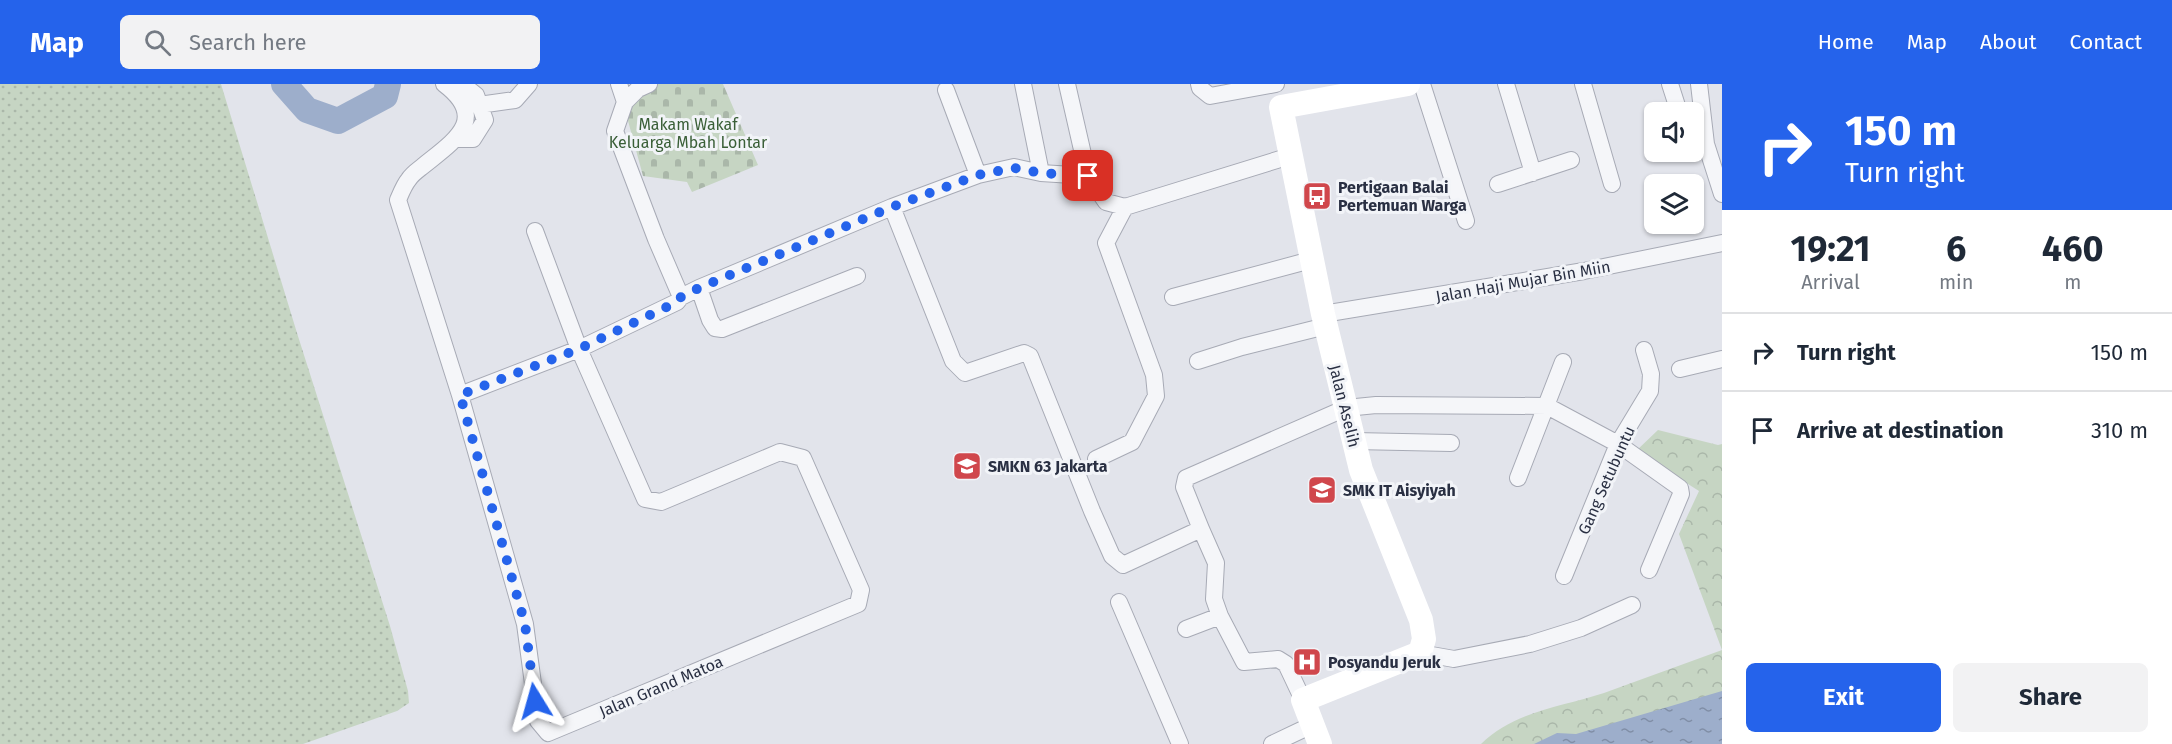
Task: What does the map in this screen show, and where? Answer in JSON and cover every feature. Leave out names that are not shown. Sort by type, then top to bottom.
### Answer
[{"type":"street","points":[[444,84],[465,106],[467,122],[456,139]]},
{"type":"street","points":[[462,84],[476,95],[479,105],[516,99],[529,84]]},
{"type":"street","points":[[620,84],[625,102]]},
{"type":"street","points":[[649,84],[638,88],[625,102],[615,131],[656,239],[681,297]]},
{"type":"street","points":[[1023,84],[1041,173]]},
{"type":"street","points":[[1067,84],[1088,176],[1106,202],[1125,207],[1290,156]]},
{"type":"street","points":[[1199,84],[1200,88],[1210,96],[1408,84]]},
{"type":"street","points":[[1422,84],[1466,221]]},
{"type":"street","points":[[1506,84],[1533,173]]},
{"type":"street","points":[[1583,84],[1612,184]]},
{"type":"street","points":[[1670,84],[1675,102]]},
{"type":"street","points":[[1699,84],[1706,144],[1722,194]]},
{"type":"street","points":[[946,90],[978,175]]},
{"type":"street","name":"Jalan Aselih","points":[[1278,92],[1324,320],[1361,470],[1421,620],[1424,639],[1419,653]]},
{"type":"street","name":"Jalan Grand Matoa","points":[[479,105],[485,120],[473,139],[456,139],[409,178],[398,200],[460,395],[525,624],[538,721],[548,733],[858,604],[861,590],[804,458],[780,452],[661,502],[645,499],[579,349],[535,231]]},
{"type":"street","points":[[1498,184],[1571,160]]},
{"type":"street","points":[[460,395],[579,349],[677,302],[681,297],[699,288],[892,207],[978,175],[1014,168],[1041,173],[1088,176]]},
{"type":"street","points":[[892,207],[953,361],[966,373],[1024,353],[1030,356],[1112,556],[1123,565],[1201,529]]},
{"type":"street","points":[[1096,459],[1132,442],[1156,396],[1154,375],[1106,243],[1125,207]]},
{"type":"street","name":"Jalan Haji Mujar Bin Miin","points":[[1198,361],[1324,320],[1722,243]]},
{"type":"street","points":[[1173,297],[1311,260]]},
{"type":"street","points":[[699,288],[710,320],[715,328],[722,328],[857,276]]},
{"type":"street","name":"Gang Setubuntu","points":[[1564,576],[1618,444],[1650,391],[1651,374],[1644,350]]},
{"type":"street","points":[[1680,369],[1722,359]]},
{"type":"street","points":[[1518,478],[1563,362]]},
{"type":"street","points":[[1272,744],[1316,734],[1286,664],[1278,659],[1244,662],[1220,616],[1214,599],[1216,563],[1184,487],[1186,478],[1346,408],[1376,405],[1547,406],[1618,444],[1681,490],[1649,570]]},
{"type":"street","points":[[1354,441],[1451,443]]},
{"type":"street","points":[[1119,602],[1180,744]]},
{"type":"street","points":[[1303,700],[1419,653],[1454,659],[1530,644],[1581,628],[1632,605]]},
{"type":"street","points":[[1186,629],[1220,616]]},
{"type":"green space","points":[[0,84],[221,84],[390,626],[408,691],[409,703],[397,711],[303,744],[0,744]]},
{"type":"green space","name":"Makam Wakaf Keluarga Mbah Lontar","points":[[645,84],[723,84],[758,165],[692,192],[687,182],[643,176],[621,95]]},
{"type":"green space","points":[[1658,430],[1718,445],[1722,444],[1722,650],[1679,534],[1699,491],[1636,451]]},
{"type":"green space","points":[[1722,650],[1722,744],[1481,744],[1509,724],[1539,711],[1604,693]]},
{"type":"water","points":[[1722,691],[1722,744],[1534,744],[1557,733],[1576,734]]},
{"type":"waterway","points":[[284,84],[307,110],[338,121],[385,96],[388,84]]},
{"type":"place","name":"Pertigaan Balai Pertemuan Warga","points":[[1317,196]]},
{"type":"place","name":"SMKN 63 Jakarta","points":[[967,466]]},
{"type":"place","name":"SMK IT Aisyiyah","points":[[1322,490]]},
{"type":"place","name":"Posyandu Jeruk","points":[[1307,662]]},
{"type":"route","points":[[535,701],[525,624],[460,395],[579,349],[677,302],[681,297],[699,288],[892,207],[978,175],[1014,168],[1041,173],[1088,176]]}]
